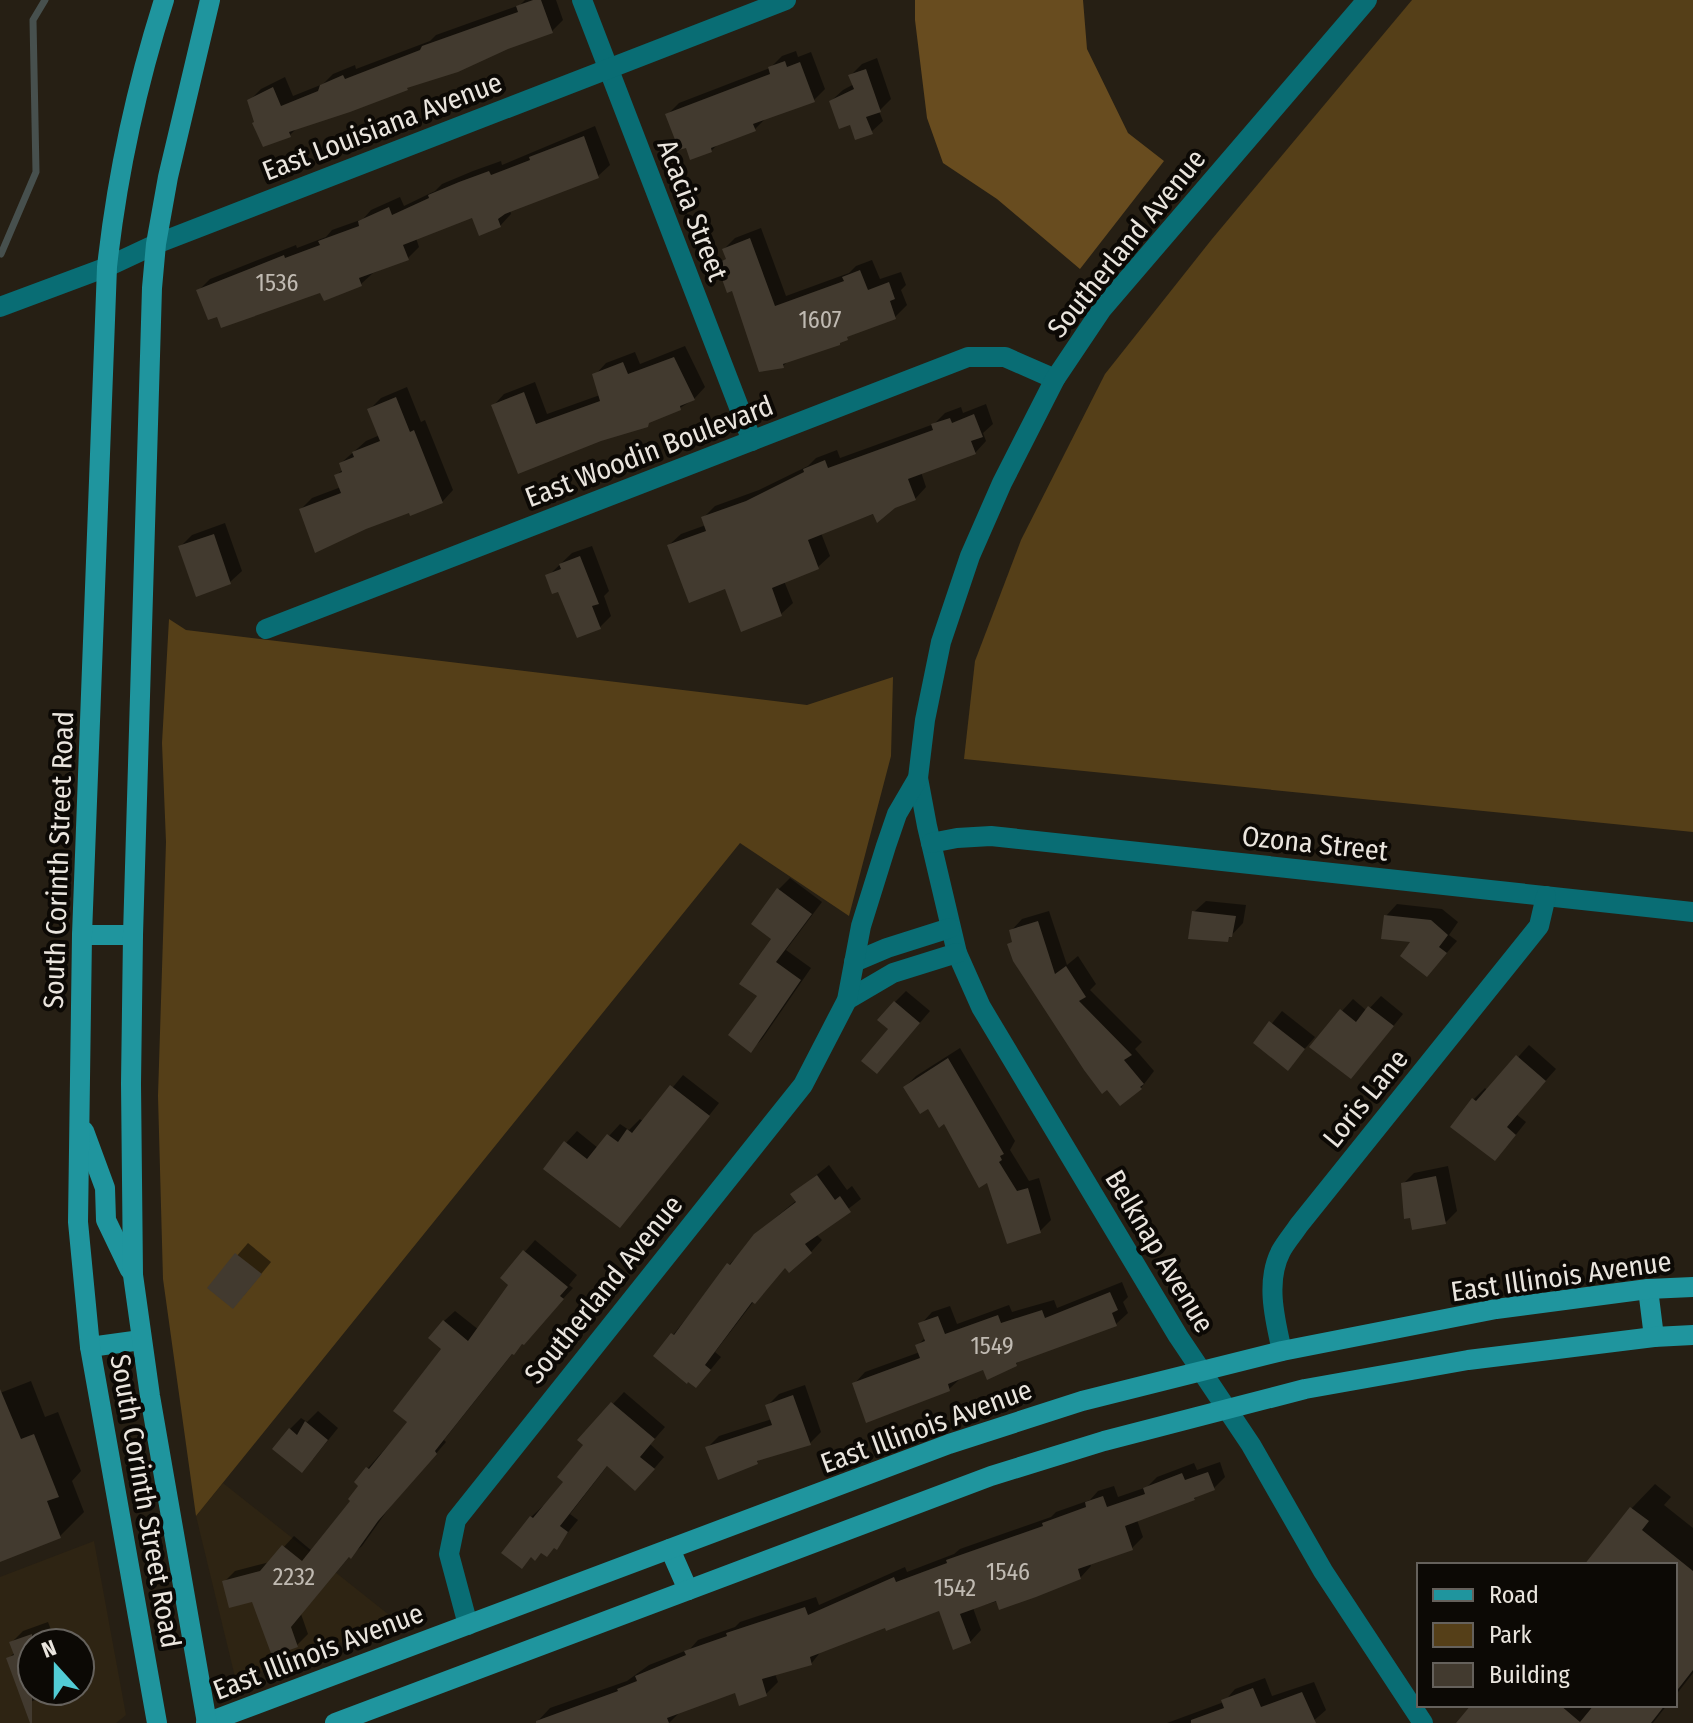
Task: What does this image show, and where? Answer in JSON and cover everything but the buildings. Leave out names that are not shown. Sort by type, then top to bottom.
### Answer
[{"type":"main road","name":"South Corinth Street Road","points":[[157,1723],[90,1347],[78,1222],[82,935],[107,267],[126,141],[146,55],[164,0]]},
{"type":"main road","name":"South Corinth Street Road","points":[[207,1723],[141,1340],[133,1275],[131,1084],[151,304],[156,244],[168,177],[210,0]]},
{"type":"main road","points":[[82,935],[133,935]]},
{"type":"main road","points":[[80,1120],[105,1188],[106,1220],[133,1275]]},
{"type":"main road","name":"East Illinois Avenue","points":[[207,1723],[949,1444],[1082,1401],[1201,1369],[1496,1309],[1648,1289],[1693,1287]]},
{"type":"main road","points":[[1648,1289],[1654,1337]]},
{"type":"main road","points":[[335,1723],[365,1718],[688,1590],[991,1476],[1227,1407],[1305,1389],[1468,1360],[1693,1335]]},
{"type":"main road","points":[[90,1347],[141,1340]]},
{"type":"main road","points":[[670,1549],[688,1590]]},
{"type":"street","name":"Acacia Street","points":[[582,0],[752,441]]},
{"type":"street","name":"East Louisiana Avenue","points":[[0,307],[786,0]]},
{"type":"street","name":"Southerland Avenue","points":[[468,1625],[449,1554],[456,1520],[803,1085],[838,1021],[847,1000],[861,926],[886,846],[897,814],[918,778],[925,720],[941,642],[970,556],[1002,483],[1055,379],[1102,309],[1367,0]]},
{"type":"street","name":"East Woodin Boulevard","points":[[266,629],[968,357],[1005,357],[1055,379]]},
{"type":"street","name":"Belknap Avenue","points":[[918,778],[950,928],[957,953],[981,1007],[1178,1336],[1227,1407],[1323,1571],[1423,1723]]},
{"type":"street","name":"Ozona Street","points":[[931,843],[991,836],[1693,912]]},
{"type":"street","name":"Loris Lane","points":[[1282,1351],[1272,1287],[1280,1253],[1539,926],[1546,896]]},
{"type":"street","points":[[854,962],[950,928]]},
{"type":"street","points":[[847,1000],[893,973],[957,953]]},
{"type":"shaded area","points":[[915,0],[1083,0],[1087,49],[1128,133],[1164,161],[1080,269],[997,199],[943,163],[927,118]]},
{"type":"shaded area","points":[[223,1483],[398,1622],[241,1679],[235,1677],[196,1516]]},
{"type":"shaded area","points":[[94,1541],[126,1715],[116,1723],[0,1723],[0,1577]]},
{"type":"green space","points":[[1412,0],[1693,0],[1693,832],[964,759],[975,661],[1021,540],[1105,374],[1212,239]]},
{"type":"green space","points":[[169,619],[186,630],[807,705],[893,677],[891,756],[849,916],[740,843],[196,1516],[163,1279],[158,1096],[166,842],[162,743]]},
{"type":"waterway","points":[[1,254],[36,172],[33,20],[45,0]]}]
